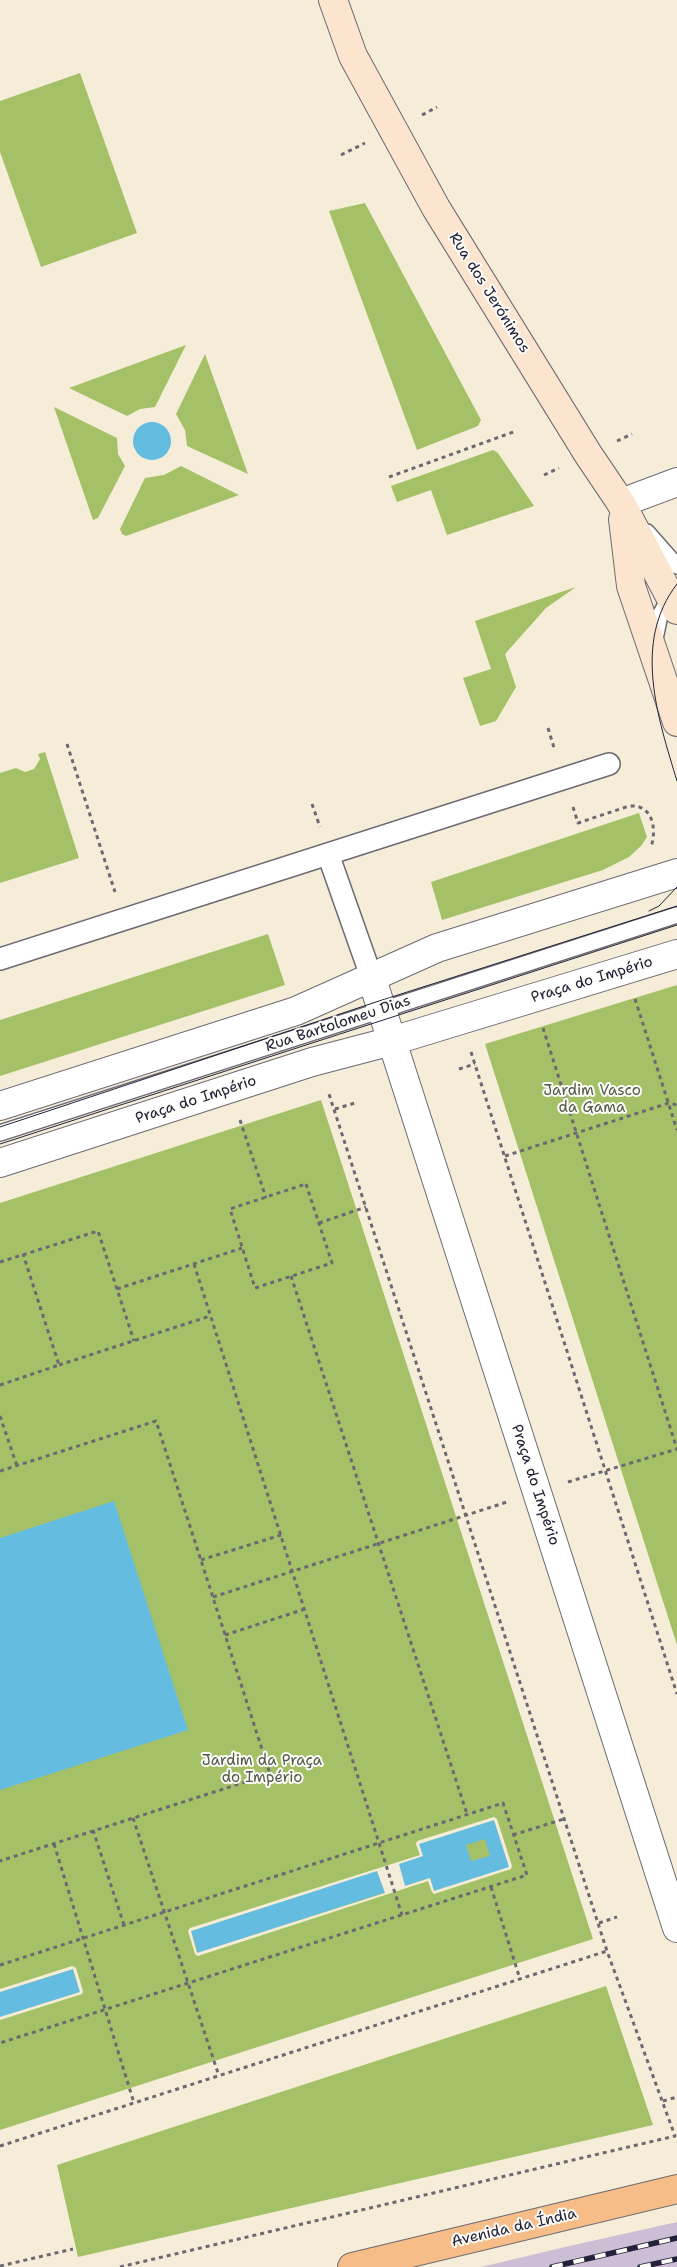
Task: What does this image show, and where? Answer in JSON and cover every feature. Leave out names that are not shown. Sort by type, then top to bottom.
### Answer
[{"type":"main road","name":"Rua dos Jerónimos","points":[[333,0],[353,56],[436,208],[588,454],[622,503],[631,586],[677,722]]},
{"type":"main road","points":[[622,503],[675,597]]},
{"type":"main road","name":"Avenida da Índia","points":[[352,2267],[677,2189]]},
{"type":"street","points":[[622,503],[677,482]]},
{"type":"street","points":[[0,959],[609,764]]},
{"type":"street","name":"Praça do Império","points":[[328,854],[371,976],[677,1928]]},
{"type":"street","points":[[634,886],[655,878],[677,863]]},
{"type":"street","points":[[0,1106],[296,1011],[437,948],[677,873]]},
{"type":"street","name":"Praça do Império","points":[[0,1164],[312,1062],[392,1041],[677,954]]},
{"type":"lane","points":[[622,503],[677,566]]},
{"type":"lane","points":[[653,647],[660,615],[675,597]]},
{"type":"lane","name":"Rua Bartolomeu Dias","points":[[0,1133],[670,917],[677,911]]},
{"type":"path","points":[[389,477],[516,431]]},
{"type":"path","points":[[548,728],[578,823],[629,806],[636,806],[644,810],[653,824],[654,838],[650,849]]},
{"type":"path","points":[[67,744],[124,919]]},
{"type":"path","points":[[632,990],[677,1130]]},
{"type":"path","points":[[542,1027],[677,1449],[606,1470]]},
{"type":"path","points":[[470,1048],[677,1694]]},
{"type":"path","points":[[459,1069],[475,1064]]},
{"type":"path","points":[[120,2267],[675,2136],[607,1951],[327,1087]]},
{"type":"path","points":[[334,1110],[356,1103]]},
{"type":"path","points":[[505,1156],[669,1104],[677,1105]]},
{"type":"path","points":[[242,1126],[266,1198]]},
{"type":"path","points":[[306,1184],[319,1223],[332,1263],[256,1288],[230,1209],[306,1184]]},
{"type":"path","points":[[319,1223],[366,1207]]},
{"type":"path","points":[[0,1262],[98,1230],[134,1341]]},
{"type":"path","points":[[117,1289],[242,1248]]},
{"type":"path","points":[[23,1254],[59,1365]]},
{"type":"path","points":[[194,1264],[402,1915]]},
{"type":"path","points":[[291,1276],[467,1814]]},
{"type":"path","points":[[0,1385],[210,1316]]},
{"type":"path","points":[[0,1416],[17,1466]]},
{"type":"path","points":[[0,1471],[156,1421],[270,1774],[0,1861]]},
{"type":"path","points":[[213,1597],[457,1519]]},
{"type":"path","points":[[201,1560],[281,1535]]},
{"type":"path","points":[[225,1635],[304,1609]]},
{"type":"path","points":[[0,1964],[503,1803],[526,1875],[106,2011],[0,2043]]},
{"type":"path","points":[[134,1818],[220,2076]]},
{"type":"path","points":[[513,1835],[564,1818]]},
{"type":"path","points":[[93,1830],[124,1925]]},
{"type":"path","points":[[54,1844],[134,2103]]},
{"type":"path","points":[[491,1887],[520,1979]]},
{"type":"path","points":[[598,1923],[617,1917]]},
{"type":"path","points":[[0,2146],[607,1951]]},
{"type":"path","points":[[663,2101],[677,2097]]},
{"type":"path","points":[[0,2266],[73,2249]]},
{"type":"shaded area","points":[[677,2222],[677,2267],[481,2267],[565,2247]]},
{"type":"green space","points":[[80,73],[137,233],[41,267],[0,152],[0,101]]},
{"type":"green space","points":[[365,203],[481,420],[478,426],[417,450],[329,211]]},
{"type":"green space","points":[[186,345],[155,407],[140,409],[127,416],[69,388]]},
{"type":"green space","points":[[205,354],[248,474],[187,446],[185,430],[176,414]]},
{"type":"green space","points":[[54,407],[117,438],[118,454],[125,466],[98,518],[93,520]]},
{"type":"green space","points":[[493,450],[498,453],[534,506],[447,535],[431,490],[397,502],[391,486]]},
{"type":"green space","points":[[181,466],[239,495],[126,536],[122,534],[120,529],[145,478],[164,475]]},
{"type":"green space","points":[[576,587],[546,608],[505,654],[516,687],[496,721],[480,726],[463,678],[491,669],[475,621]]},
{"type":"green space","points":[[45,752],[79,858],[0,883],[0,773],[16,768],[25,772],[34,769],[40,759],[38,754]]},
{"type":"green space","points":[[639,813],[647,837],[641,846],[629,857],[603,870],[442,920],[431,882]]},
{"type":"green space","points":[[268,934],[285,985],[0,1076],[0,1020]]},
{"type":"green space","name":"Jardim Vasco da Gama","points":[[677,985],[677,1645],[485,1044]]},
{"type":"green space","name":"Jardim da Praça do Império","points":[[321,1100],[593,1939],[0,2130],[0,1203]]},
{"type":"green space","points":[[606,1986],[653,2125],[78,2257],[57,2165]]},
{"type":"water","points":[[152,422],[166,427],[171,441],[166,455],[152,460],[138,455],[133,441],[138,427]]},
{"type":"water","points":[[114,1501],[188,1730],[0,1790],[0,1538]]},
{"type":"water","points":[[494,1820],[510,1867],[434,1891],[429,1878],[198,1953],[191,1931],[422,1856],[419,1844]],"holes":[[[485,1839],[490,1856],[471,1861],[466,1845]]]},
{"type":"water","points":[[73,1969],[80,1992],[0,2017],[0,1992]]},
{"type":"pier","points":[[494,1817],[497,1819],[512,1866],[511,1869],[434,1894],[428,1881],[198,1956],[195,1954],[188,1931],[190,1928],[420,1855],[416,1844],[417,1841]],"holes":[[[494,1820],[509,1867],[434,1891],[430,1878],[405,1886],[399,1864],[423,1856],[419,1844]],[[377,1871],[385,1893],[197,1953],[191,1931]]]},
{"type":"pier","points":[[72,1966],[76,1968],[83,1991],[82,1994],[0,2020],[0,2017],[80,1992],[73,1969],[0,1992],[0,1989]]},
{"type":"tram line","points":[[677,584],[663,607],[655,630],[652,655],[653,681],[657,706],[677,781]]},
{"type":"tram line","points":[[649,911],[659,906],[677,887]]},
{"type":"tram line","points":[[0,1127],[379,1001],[677,906]]},
{"type":"tram line","points":[[0,1144],[677,925]]},
{"type":"railway","points":[[552,2267],[677,2238]]},
{"type":"railway","points":[[640,2267],[677,2259]]}]
